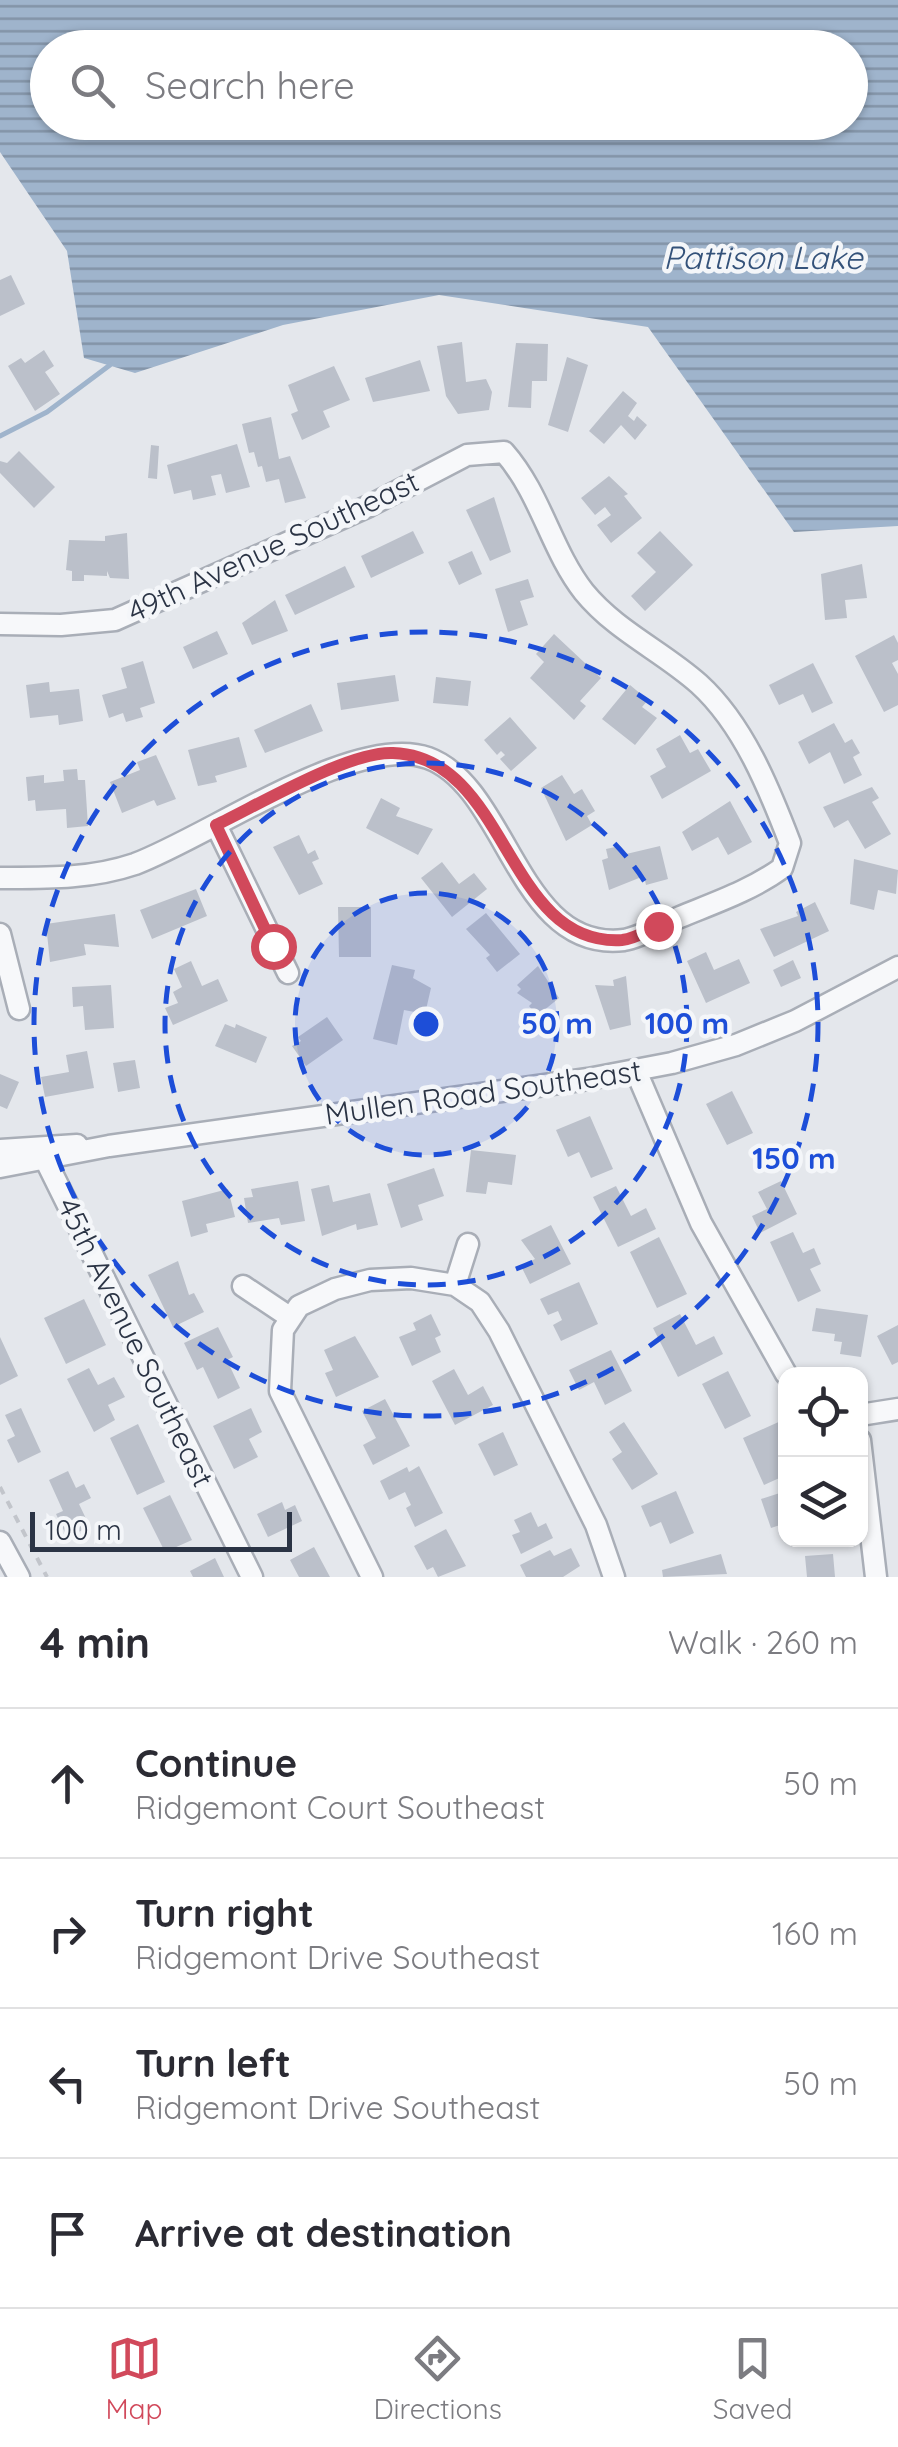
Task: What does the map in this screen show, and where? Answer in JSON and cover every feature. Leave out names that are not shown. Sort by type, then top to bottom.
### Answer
[{"type":"street","name":"49th Avenue Southeast","points":[[0,624],[61,625],[114,620],[369,506],[466,455],[504,452],[526,476],[582,590],[607,616],[697,682],[725,711],[790,843],[782,868],[739,892],[624,940],[586,935],[547,911],[456,776],[429,758],[390,752],[356,760],[216,825]]},
{"type":"street","points":[[0,878],[98,874],[133,864],[216,825],[288,973]]},
{"type":"street","points":[[0,934],[19,1009]]},
{"type":"street","name":"Mullen Road Southeast","points":[[0,1167],[109,1146],[636,1071],[736,1045],[796,1021],[898,967]]},
{"type":"street","points":[[636,1071],[701,1223],[782,1367]]},
{"type":"street","name":"Mullen Road Southeast","points":[[0,1150],[109,1146]]},
{"type":"street","name":"45th Avenue Southeast","points":[[46,1161],[252,1577]]},
{"type":"street","points":[[454,1285],[468,1244]]},
{"type":"street","points":[[372,1577],[280,1391],[283,1330],[299,1306],[317,1297],[370,1280],[411,1278],[454,1285],[480,1302],[499,1331],[596,1525],[614,1577]]},
{"type":"street","points":[[243,1286],[291,1318]]},
{"type":"street","points":[[868,1414],[898,1410]]},
{"type":"street","points":[[862,1457],[876,1577]]},
{"type":"street","points":[[0,1542],[19,1577]]},
{"type":"path","points":[[0,1487],[47,1577]]},
{"type":"water","name":"Pattison Lake","points":[[0,0],[898,0],[898,526],[794,532],[648,327],[439,295],[283,325],[135,373],[84,358],[67,251],[0,152]]},
{"type":"building","points":[[11,275],[25,304],[0,316],[0,280]]},
{"type":"building","points":[[462,342],[466,382],[486,379],[492,392],[489,410],[458,414],[446,396],[437,346]]},
{"type":"building","points":[[516,343],[548,344],[547,381],[532,381],[531,408],[508,407]]},
{"type":"building","points":[[44,350],[54,366],[45,372],[60,394],[35,411],[8,366],[21,358],[25,363]]},
{"type":"building","points":[[567,357],[588,365],[568,432],[548,425]]},
{"type":"building","points":[[420,360],[430,391],[373,402],[365,378]]},
{"type":"building","points":[[334,366],[350,400],[323,411],[330,427],[302,440],[291,414],[298,411],[288,385]]},
{"type":"building","points":[[623,391],[637,403],[628,416],[634,421],[637,416],[647,425],[635,440],[621,425],[604,444],[589,431]]},
{"type":"building","points":[[271,417],[279,459],[290,456],[306,498],[285,503],[279,479],[266,482],[254,452],[249,453],[242,424]]},
{"type":"building","points":[[237,444],[250,487],[226,493],[221,474],[211,476],[216,495],[193,500],[191,490],[174,494],[167,465]]},
{"type":"building","points":[[151,445],[159,446],[157,479],[148,478]]},
{"type":"building","points":[[19,451],[55,487],[34,508],[0,473],[0,461],[7,463]]},
{"type":"building","points":[[609,476],[628,494],[624,496],[642,518],[611,543],[597,525],[611,515],[605,507],[595,515],[581,498]]},
{"type":"building","points":[[494,497],[511,552],[490,561],[466,510]]},
{"type":"building","points":[[413,531],[424,553],[371,578],[361,556]]},
{"type":"building","points":[[660,531],[693,565],[645,611],[631,596],[656,572],[637,553]]},
{"type":"building","points":[[127,533],[129,579],[110,578],[107,571],[107,576],[84,575],[84,581],[72,581],[72,571],[66,570],[69,540],[105,541],[105,536]]},
{"type":"building","points":[[472,551],[482,574],[459,585],[448,562]]},
{"type":"building","points":[[862,564],[867,598],[845,600],[847,618],[825,620],[821,574]]},
{"type":"building","points":[[345,566],[355,587],[295,615],[285,595]]},
{"type":"building","points":[[528,579],[534,597],[520,601],[528,625],[508,632],[495,589]]},
{"type":"building","points":[[275,600],[288,631],[252,645],[242,623]]},
{"type":"building","points":[[217,631],[228,654],[193,669],[183,647]]},
{"type":"building","points":[[554,634],[601,678],[580,701],[586,706],[574,720],[530,678],[544,662],[536,654]]},
{"type":"building","points":[[894,635],[898,660],[892,663],[898,674],[898,705],[884,712],[855,656]]},
{"type":"building","points":[[143,661],[155,703],[140,708],[143,717],[126,722],[123,713],[109,718],[102,695],[127,688],[121,668]]},
{"type":"building","points":[[813,663],[833,703],[812,713],[803,694],[779,705],[769,685]]},
{"type":"building","points":[[395,675],[399,701],[341,710],[337,683]]},
{"type":"building","points":[[436,677],[471,681],[468,706],[433,703]]},
{"type":"building","points":[[49,682],[50,692],[79,689],[83,721],[59,725],[58,715],[30,718],[26,685]]},
{"type":"building","points":[[630,685],[648,700],[642,707],[657,718],[635,745],[602,719]]},
{"type":"building","points":[[311,704],[323,731],[265,753],[254,730]]},
{"type":"building","points":[[510,717],[537,748],[511,771],[500,759],[505,755],[501,751],[497,755],[484,740]]},
{"type":"building","points":[[834,723],[845,743],[852,739],[860,753],[853,757],[862,775],[844,784],[830,752],[809,764],[798,742]]},
{"type":"building","points":[[680,735],[690,753],[698,749],[711,771],[662,799],[650,776],[666,767],[656,749]]},
{"type":"building","points":[[239,737],[247,767],[215,776],[217,782],[198,786],[188,750]]},
{"type":"building","points":[[156,755],[176,799],[157,806],[154,800],[122,813],[110,782],[140,770],[137,762]]},
{"type":"building","points":[[77,769],[78,780],[85,780],[88,826],[67,828],[66,809],[36,811],[35,800],[28,801],[26,777],[44,775],[44,783],[64,781],[63,770]]},
{"type":"building","points":[[562,775],[574,794],[582,789],[595,811],[587,816],[592,825],[566,841],[541,788]]},
{"type":"building","points":[[872,787],[879,798],[872,802],[891,834],[865,849],[848,820],[834,828],[823,807]]},
{"type":"building","points":[[381,798],[400,808],[396,816],[433,829],[418,855],[366,828]]},
{"type":"building","points":[[730,801],[752,842],[728,855],[718,837],[692,851],[682,832]]},
{"type":"building","points":[[299,835],[308,854],[315,850],[319,859],[312,862],[323,884],[299,895],[273,847]]},
{"type":"building","points":[[620,846],[622,855],[660,846],[668,879],[646,885],[644,876],[609,890],[602,860],[608,858],[606,849]]},
{"type":"building","points":[[854,859],[898,870],[896,894],[878,890],[874,910],[850,904]]},
{"type":"building","points":[[442,862],[459,884],[474,873],[487,889],[452,917],[421,878]]},
{"type":"building","points":[[196,889],[207,916],[152,939],[140,910]]},
{"type":"building","points":[[815,902],[829,931],[774,957],[760,929],[798,916],[796,912]]},
{"type":"building","points":[[338,907],[371,907],[371,957],[339,957]]},
{"type":"building","points":[[486,913],[520,954],[497,972],[486,958],[490,955],[466,929]]},
{"type":"building","points":[[115,914],[119,947],[84,944],[86,955],[50,962],[46,924]]},
{"type":"building","points":[[706,952],[714,970],[739,959],[750,983],[706,1003],[687,961]]},
{"type":"building","points":[[793,960],[801,978],[781,987],[773,970]]},
{"type":"building","points":[[191,961],[202,986],[218,979],[228,1001],[173,1025],[165,1008],[178,1003],[173,992],[182,987],[174,969]]},
{"type":"building","points":[[392,965],[415,970],[413,978],[431,988],[425,1014],[404,1010],[397,1045],[373,1039]]},
{"type":"building","points":[[538,966],[559,998],[537,1016],[529,1006],[532,1003],[517,993],[521,989],[517,985]]},
{"type":"building","points":[[626,976],[631,1025],[610,1030],[595,985],[614,986],[613,980]]},
{"type":"building","points":[[111,985],[114,1028],[85,1030],[83,1006],[73,1007],[72,987]]},
{"type":"building","points":[[327,1017],[343,1040],[306,1066],[292,1046],[301,1041],[298,1037]]},
{"type":"building","points":[[225,1024],[235,1028],[236,1024],[267,1037],[256,1063],[215,1046]]},
{"type":"building","points":[[87,1051],[94,1088],[45,1097],[41,1077],[69,1072],[66,1055]]},
{"type":"building","points":[[135,1060],[140,1088],[118,1092],[113,1063]]},
{"type":"building","points":[[0,1074],[19,1082],[7,1109],[0,1106]]},
{"type":"building","points":[[732,1091],[753,1133],[727,1145],[706,1104]]},
{"type":"building","points":[[590,1116],[613,1169],[591,1178],[579,1152],[568,1157],[556,1130]]},
{"type":"building","points":[[471,1150],[516,1155],[512,1185],[488,1182],[486,1194],[466,1192]]},
{"type":"building","points":[[434,1168],[444,1196],[418,1205],[423,1220],[401,1228],[387,1184]]},
{"type":"building","points":[[298,1181],[305,1221],[281,1225],[279,1218],[248,1223],[244,1198],[253,1197],[251,1189]]},
{"type":"building","points":[[781,1181],[797,1214],[760,1233],[752,1216],[767,1209],[758,1192]]},
{"type":"building","points":[[329,1185],[333,1202],[370,1193],[378,1225],[357,1230],[356,1224],[322,1236],[311,1189]]},
{"type":"building","points":[[616,1186],[631,1216],[646,1208],[656,1229],[618,1247],[593,1197]]},
{"type":"building","points":[[228,1189],[235,1217],[206,1224],[208,1232],[191,1237],[182,1201]]},
{"type":"building","points":[[551,1225],[571,1264],[530,1284],[521,1266],[535,1259],[521,1240]]},
{"type":"building","points":[[793,1232],[803,1253],[814,1248],[821,1264],[810,1269],[821,1291],[798,1302],[770,1242]]},
{"type":"building","points":[[659,1237],[687,1294],[657,1308],[630,1252]]},
{"type":"building","points":[[178,1261],[189,1295],[194,1293],[204,1312],[173,1327],[148,1275]]},
{"type":"building","points":[[579,1282],[598,1324],[561,1341],[553,1325],[562,1320],[558,1311],[548,1315],[540,1299]]},
{"type":"building","points":[[84,1299],[106,1345],[66,1364],[44,1318]]},
{"type":"building","points":[[816,1308],[868,1315],[861,1357],[840,1354],[842,1342],[834,1341],[835,1334],[812,1331]]},
{"type":"building","points":[[431,1314],[441,1335],[435,1338],[441,1352],[412,1366],[399,1337],[416,1330],[413,1323]]},
{"type":"building","points":[[680,1314],[696,1345],[714,1336],[723,1354],[678,1377],[653,1328]]},
{"type":"building","points":[[898,1325],[898,1362],[892,1365],[877,1336]]},
{"type":"building","points":[[218,1327],[233,1357],[227,1360],[240,1388],[218,1399],[203,1367],[197,1370],[184,1343]]},
{"type":"building","points":[[355,1336],[379,1377],[336,1397],[325,1373],[333,1370],[324,1350]]},
{"type":"building","points":[[0,1337],[18,1376],[0,1385]]},
{"type":"building","points":[[611,1350],[632,1391],[605,1405],[594,1382],[579,1390],[569,1370]]},
{"type":"building","points":[[89,1368],[98,1385],[114,1377],[125,1397],[108,1405],[115,1420],[94,1432],[67,1379]]},
{"type":"building","points":[[454,1369],[468,1395],[483,1386],[493,1405],[455,1425],[432,1381]]},
{"type":"building","points":[[728,1371],[751,1416],[725,1429],[702,1384]]},
{"type":"building","points":[[385,1399],[410,1446],[373,1465],[363,1445],[376,1438],[362,1411]]},
{"type":"building","points":[[21,1408],[41,1452],[18,1463],[7,1440],[15,1436],[5,1415]]},
{"type":"building","points":[[251,1408],[262,1432],[249,1439],[258,1457],[234,1469],[213,1426]]},
{"type":"building","points":[[624,1422],[658,1474],[632,1490],[612,1459],[622,1452],[609,1432]]},
{"type":"building","points":[[778,1422],[778,1479],[764,1485],[743,1438]]},
{"type":"building","points":[[138,1424],[165,1482],[137,1495],[110,1438]]},
{"type":"building","points":[[503,1432],[518,1465],[494,1476],[478,1444]]},
{"type":"building","points":[[419,1466],[443,1513],[415,1527],[406,1508],[411,1505],[405,1492],[389,1500],[380,1481],[407,1467],[409,1472]]},
{"type":"building","points":[[68,1471],[76,1488],[84,1484],[91,1498],[79,1504],[90,1527],[67,1537],[56,1514],[63,1511],[49,1480]]},
{"type":"building","points":[[676,1491],[694,1533],[670,1544],[661,1522],[650,1527],[641,1506]]},
{"type":"building","points":[[778,1494],[778,1526],[771,1528],[761,1499]]},
{"type":"building","points":[[170,1495],[192,1540],[165,1552],[143,1508]]},
{"type":"building","points":[[282,1502],[285,1510],[295,1505],[302,1521],[268,1537],[257,1514]]},
{"type":"building","points":[[531,1512],[538,1527],[546,1523],[553,1538],[521,1554],[512,1535],[520,1532],[514,1520]]},
{"type":"building","points":[[446,1529],[466,1566],[438,1577],[433,1567],[427,1570],[414,1546]]},
{"type":"building","points":[[314,1547],[330,1577],[299,1577],[290,1560]]},
{"type":"building","points":[[571,1548],[580,1566],[563,1577],[526,1577],[520,1565],[550,1550],[554,1556]]},
{"type":"building","points":[[721,1554],[727,1574],[663,1577],[662,1570]]},
{"type":"building","points":[[833,1554],[835,1577],[807,1577],[805,1556]]},
{"type":"building","points":[[215,1558],[224,1577],[193,1577],[190,1571]]},
{"type":"waterway","points":[[0,436],[47,412],[110,365]]},
{"type":"route","points":[[273,946],[216,825],[356,760],[390,752],[429,758],[456,776],[547,911],[586,935],[624,940],[658,926]]}]
